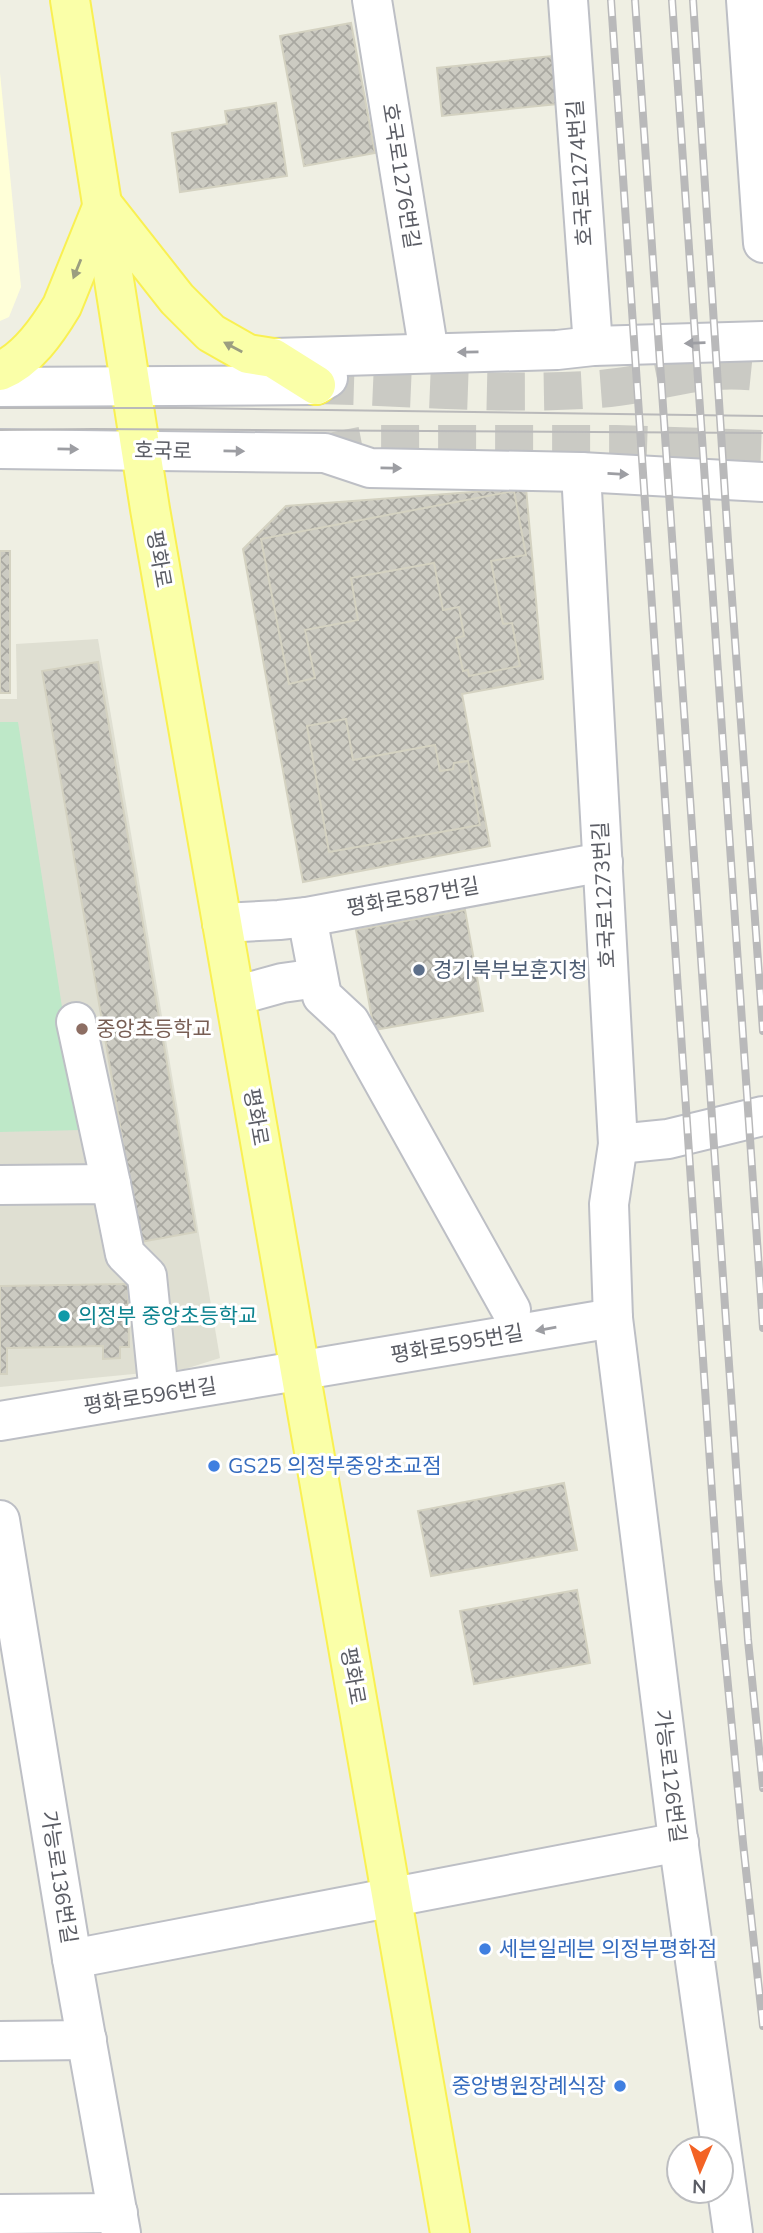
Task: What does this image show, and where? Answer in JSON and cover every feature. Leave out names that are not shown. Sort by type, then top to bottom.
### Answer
[{"type":"main road","name":"평화로","points":[[70,0],[141,450],[450,2233]]},
{"type":"main road","points":[[0,371],[19,358],[53,322],[103,205],[197,321],[211,333],[248,354],[273,358],[316,385]]},
{"type":"street","name":"호국로1276번길","points":[[372,0],[429,353]]},
{"type":"street","name":"호국로1274번길","points":[[568,0],[593,346]]},
{"type":"street","points":[[746,0],[763,243]]},
{"type":"street","points":[[273,358],[763,341]]},
{"type":"street","points":[[0,387],[316,385],[368,355]]},
{"type":"street","name":"호국로","points":[[0,449],[325,453],[370,468],[581,472],[763,482]]},
{"type":"street","name":"호국로1273번길","points":[[581,472],[618,1144],[609,1205],[613,1318]]},
{"type":"street","name":"평화로587번길","points":[[222,923],[307,916],[603,862]]},
{"type":"street","points":[[307,916],[321,996],[350,1022],[510,1310]]},
{"type":"street","points":[[235,996],[282,983],[318,978]]},
{"type":"street","points":[[76,1023],[125,1254],[147,1276],[159,1394]]},
{"type":"street","points":[[618,1144],[667,1139],[763,1116]]},
{"type":"street","points":[[0,1185],[111,1184]]},
{"type":"street","name":"평화로595번길","points":[[300,1370],[613,1318]]},
{"type":"street","name":"가능로126번길","points":[[613,1318],[679,1842],[733,2233]]},
{"type":"street","name":"평화로596번길","points":[[0,1421],[300,1370]]},
{"type":"street","name":"가능로136번길","points":[[0,1520],[72,1959],[120,2223]]},
{"type":"street","points":[[72,1959],[679,1842]]},
{"type":"street","points":[[0,2041],[87,2040]]},
{"type":"street","points":[[0,2214],[120,2223]]},
{"type":"shaded area","points":[[0,73],[21,287],[9,317],[0,321]]},
{"type":"shaded area","name":"중앙초등학교","points":[[98,639],[220,1358],[185,1369],[0,1387],[0,699],[17,699],[16,644]]},
{"type":"shaded area","points":[[0,722],[18,722],[81,1130],[0,1132]]},
{"type":"building","points":[[351,23],[375,153],[304,166],[280,36]]},
{"type":"building","points":[[552,56],[557,104],[442,116],[437,68]]},
{"type":"building","points":[[276,103],[287,176],[180,192],[172,133],[227,124],[225,111]]},
{"type":"building","points":[[526,488],[543,679],[462,694],[490,846],[303,882],[243,549],[286,506]]},
{"type":"building","points":[[514,491],[526,555],[491,561],[503,624],[512,623],[520,666],[469,676],[468,670],[463,671],[456,638],[464,636],[459,607],[443,610],[434,563],[351,578],[358,620],[305,630],[315,678],[289,684],[261,539]]},
{"type":"building","points":[[0,551],[10,551],[10,693],[0,693]]},
{"type":"building","points":[[98,662],[196,1232],[140,1242],[42,671]]},
{"type":"building","points":[[346,719],[353,760],[435,745],[440,771],[453,769],[454,763],[468,761],[480,825],[329,852],[307,726]]},
{"type":"building","name":"경기북부보훈지청","points":[[465,910],[483,1011],[374,1030],[356,930]]},
{"type":"building","name":"의정부 중앙초등학교","points":[[128,1284],[129,1347],[120,1347],[120,1358],[103,1359],[103,1346],[7,1348],[7,1374],[0,1374],[0,1286]]},
{"type":"building","points":[[564,1483],[577,1550],[431,1576],[418,1511]]},
{"type":"building","points":[[577,1590],[590,1663],[474,1684],[460,1611]]},
{"type":"tunnel","points":[[316,385],[564,391],[620,387],[720,371],[763,373]]},
{"type":"tunnel","points":[[325,453],[371,444],[616,444],[763,449]]},
{"type":"tram line","points":[[0,408],[763,416]]},
{"type":"tram line","points":[[0,430],[763,433]]},
{"type":"railway","points":[[611,0],[718,1581],[763,2026]]},
{"type":"railway","points":[[635,0],[748,1640],[763,1788]]},
{"type":"railway","points":[[672,0],[763,1328]]},
{"type":"railway","points":[[693,0],[763,1031]]},
{"type":"place","name":"경기북부보훈지청","points":[[419,970]]},
{"type":"place","name":"중앙초등학교","points":[[82,1029]]},
{"type":"place","name":"의정부 중앙초등학교","points":[[64,1316]]},
{"type":"place","name":"GS25 의정부중앙초교점","points":[[214,1466]]},
{"type":"place","name":"세븐일레븐 의정부평화점","points":[[485,1949]]},
{"type":"place","name":"중앙병원장례식장","points":[[620,2086]]}]
